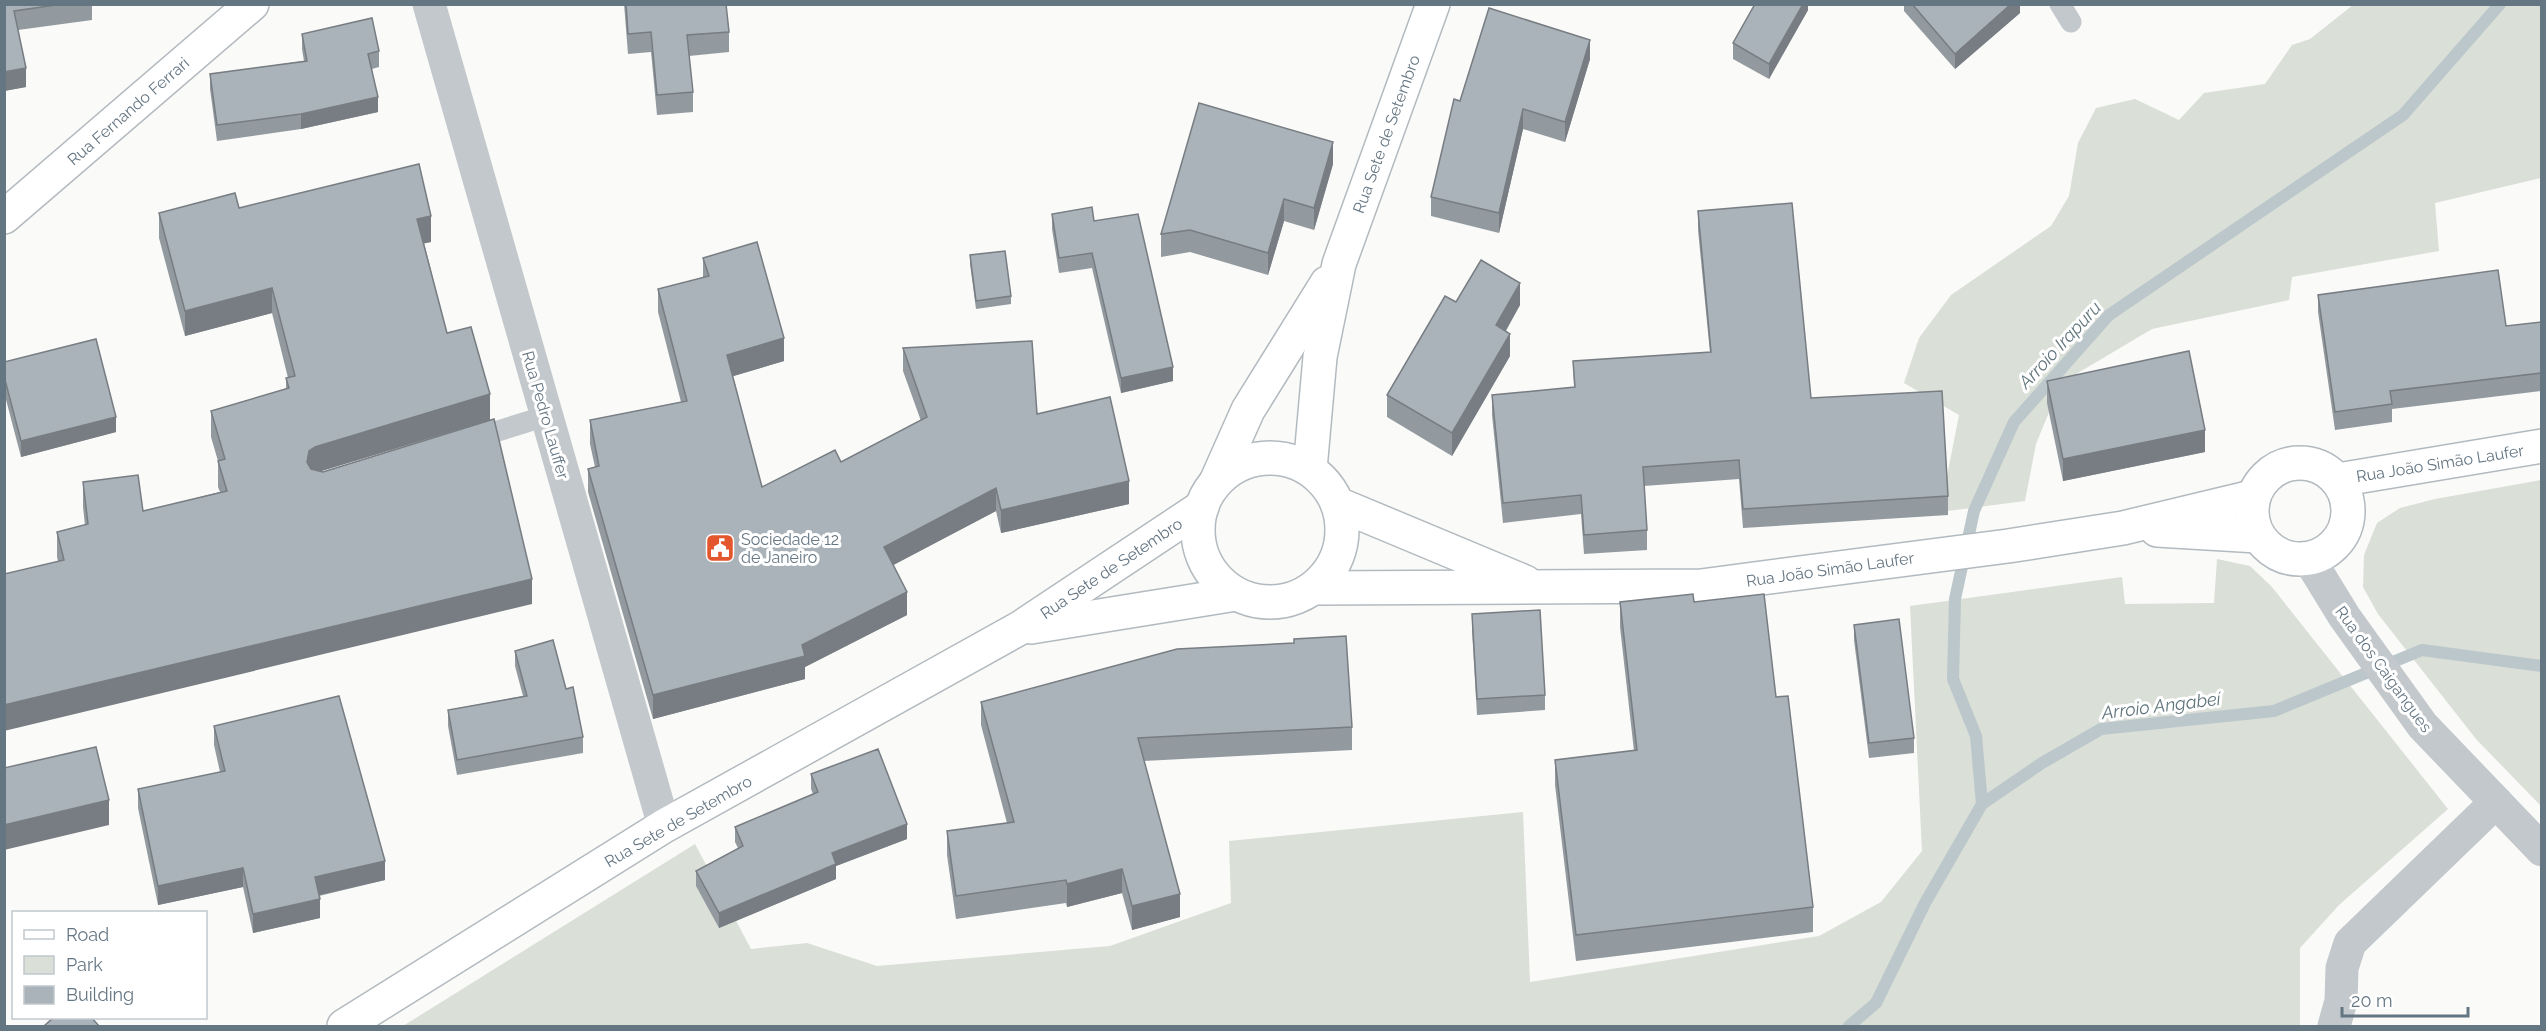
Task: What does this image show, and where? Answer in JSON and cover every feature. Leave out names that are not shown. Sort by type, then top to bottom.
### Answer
[{"type":"main road","name":"Rua Fernando Ferrari","points":[[4,217],[252,4]]},
{"type":"main road","name":"Rua Sete de Setembro","points":[[1310,469],[1320,357],[1339,264],[1432,4]]},
{"type":"main road","name":"Rua Sete de Setembro","points":[[344,1026],[664,826],[1020,628],[1209,494],[1257,393],[1339,264]]},
{"type":"main road","name":"Rua João Simão Laufer","points":[[2338,480],[2541,446]]},
{"type":"main road","points":[[1288,459],[1310,469],[1324,480],[1338,504],[1343,527],[1340,550],[1330,571],[1314,588],[1296,598],[1276,602],[1256,601],[1236,594],[1216,578],[1203,557],[1198,532],[1209,494],[1238,464],[1254,460],[1288,459]]},
{"type":"main road","points":[[2301,461],[2321,467],[2338,480],[2347,498],[2348,518],[2341,537],[2327,551],[2309,559],[2290,559],[2271,551],[2258,536],[2251,518],[2252,497],[2262,479],[2279,466],[2301,461]]},
{"type":"main road","name":"Rua João Simão Laufer","points":[[1314,588],[1701,586],[2008,546],[2123,528],[2252,497]]},
{"type":"main road","name":"Rua João Simão Laufer","points":[[1338,504],[1535,586]]},
{"type":"main road","name":"Rua João Simão Laufer","points":[[2123,528],[2258,536]]},
{"type":"main road","name":"Rua Sete de Setembro","points":[[1020,628],[1236,594]]},
{"type":"street","name":"Rua Pedro Lauffer","points":[[429,4],[664,826]]},
{"type":"street","name":"Rua dos Caigangues","points":[[2309,559],[2344,616],[2423,726],[2541,850]]},
{"type":"street","points":[[2334,1026],[2341,1001],[2342,968],[2350,943],[2496,802]]},
{"type":"lane","points":[[444,447],[546,416]]},
{"type":"green space","points":[[2353,5],[2541,5],[2541,178],[2435,203],[2439,251],[2292,277],[2289,300],[2152,329],[2061,383],[2036,444],[2025,501],[1940,512],[1959,415],[1904,383],[1919,338],[1951,295],[2051,226],[2069,196],[2078,143],[2096,108],[2135,99],[2179,120],[2204,93],[2265,84],[2292,45],[2310,39]]},
{"type":"green space","points":[[2542,480],[2541,806],[2476,739],[2378,614],[2363,587],[2364,555],[2377,523],[2400,508],[2435,499]]},
{"type":"green space","points":[[2217,559],[2250,566],[2272,587],[2448,809],[2339,905],[2300,948],[2300,1026],[403,1026],[695,844],[751,949],[807,943],[877,966],[1110,946],[1231,903],[1229,841],[1523,812],[1530,982],[1819,936],[1881,902],[1922,851],[1910,606],[2122,577],[2125,604],[2214,603]]},
{"type":"building","points":[[4,4],[63,4],[14,11],[26,68],[4,72]]},
{"type":"building","points":[[626,4],[726,4],[729,32],[687,35],[693,92],[657,95],[651,32],[628,34]]},
{"type":"building","points":[[1755,4],[1803,4],[1769,64],[1733,43]]},
{"type":"building","points":[[1912,4],[2011,4],[1955,54]]},
{"type":"building","points":[[1489,8],[1590,40],[1565,122],[1523,109],[1499,213],[1431,197],[1454,99],[1460,101]]},
{"type":"building","points":[[372,18],[379,51],[368,54],[378,97],[301,114],[217,125],[210,74],[307,61],[302,34]]},
{"type":"building","points":[[1199,103],[1333,142],[1314,208],[1284,199],[1268,253],[1190,230],[1161,234]]},
{"type":"building","points":[[419,164],[431,216],[417,219],[447,333],[471,327],[490,394],[315,447],[309,451],[307,462],[311,469],[323,472],[494,419],[532,579],[4,705],[4,574],[64,560],[57,532],[88,524],[83,482],[138,475],[143,511],[227,491],[218,461],[225,459],[211,411],[289,388],[286,378],[295,376],[272,288],[185,311],[159,213],[235,193],[239,208]]},
{"type":"building","points":[[1792,203],[1811,398],[1942,391],[1948,496],[1743,509],[1739,460],[1643,467],[1647,530],[1584,535],[1581,495],[1503,503],[1492,395],[1575,387],[1573,361],[1711,352],[1698,211]]},
{"type":"building","points":[[1092,207],[1094,221],[1138,214],[1173,367],[1121,378],[1092,253],[1059,258],[1052,214]]},
{"type":"building","points":[[757,242],[784,338],[727,355],[762,487],[835,450],[841,462],[927,417],[903,348],[1032,341],[1037,414],[1110,397],[1129,481],[1001,510],[996,488],[884,547],[907,592],[802,645],[805,656],[653,695],[588,469],[599,466],[590,420],[687,401],[658,289],[709,276],[703,258]]},
{"type":"building","points":[[1005,251],[1011,296],[976,301],[970,255]]},
{"type":"building","points":[[1481,260],[1520,283],[1496,325],[1510,334],[1452,433],[1387,395],[1445,296],[1456,302]]},
{"type":"building","points":[[2498,270],[2506,326],[2541,322],[2541,373],[2390,391],[2392,404],[2335,412],[2318,295]]},
{"type":"building","points":[[96,339],[116,417],[21,441],[4,376],[4,362]]},
{"type":"building","points":[[2189,351],[2205,430],[2063,459],[2047,381]]},
{"type":"building","points":[[1693,594],[1694,602],[1764,594],[1776,697],[1788,696],[1813,907],[1576,935],[1555,760],[1637,750],[1620,602]]},
{"type":"building","points":[[1540,610],[1545,695],[1477,699],[1472,614]]},
{"type":"building","points":[[1899,619],[1914,738],[1869,743],[1854,625]]},
{"type":"building","points":[[1346,636],[1352,727],[1138,738],[1180,894],[1132,906],[1122,869],[1067,884],[1066,880],[956,896],[947,831],[1014,822],[981,702],[1177,649],[1294,643],[1294,639]]},
{"type":"building","points":[[553,640],[566,689],[573,687],[583,737],[457,760],[448,710],[527,696],[515,651]]},
{"type":"building","points":[[339,696],[385,861],[315,877],[320,899],[253,914],[243,868],[158,886],[138,789],[225,771],[214,726]]},
{"type":"building","points":[[96,747],[109,800],[4,825],[4,768]]},
{"type":"building","points":[[878,749],[907,824],[832,853],[836,864],[719,913],[696,871],[743,846],[735,827],[818,792],[811,774]]},
{"type":"building","points":[[52,1019],[93,1019],[99,1026],[44,1026]]},
{"type":"waterway","name":"Arroio Irapuru","points":[[1982,804],[1976,736],[1953,679],[1955,599],[1974,511],[2014,422],[2109,315],[2403,115],[2500,4]]},
{"type":"waterway","name":"Arroio Angabeí","points":[[1849,1026],[1876,1003],[1925,903],[1982,804],[2042,763],[2101,729],[2274,711],[2422,650],[2542,666]]},
{"type":"place","name":"Sociedade 12 de Janeiro","points":[[720,548]]}]
